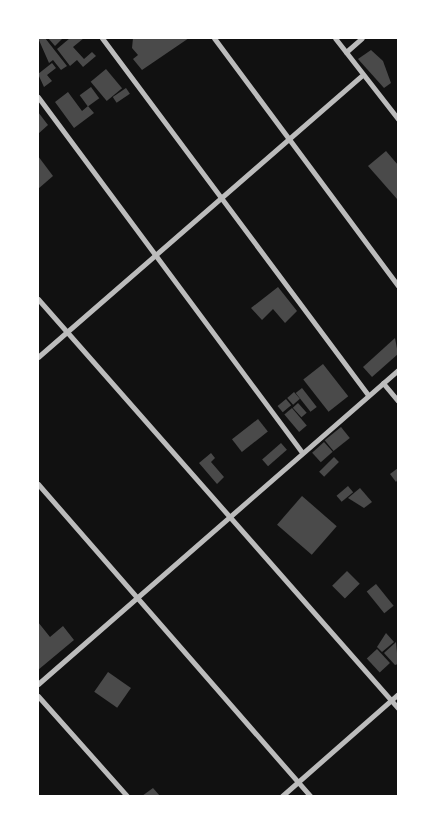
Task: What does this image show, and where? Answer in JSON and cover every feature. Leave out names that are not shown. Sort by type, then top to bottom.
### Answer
[{"type":"street","points":[[102,38],[368,395]]},
{"type":"street","points":[[214,38],[398,286]]},
{"type":"street","points":[[335,38],[361,76],[398,119]]},
{"type":"street","points":[[346,52],[362,38]]},
{"type":"street","points":[[38,357],[66,330],[222,199],[288,138],[361,76]]},
{"type":"street","points":[[38,97],[302,452]]},
{"type":"street","points":[[38,299],[232,517],[398,708]]},
{"type":"street","points":[[38,684],[140,600],[302,452],[398,370]]},
{"type":"street","points":[[383,383],[398,401]]},
{"type":"street","points":[[38,484],[310,796]]},
{"type":"street","points":[[282,796],[398,694]]},
{"type":"street","points":[[38,696],[127,796]]},
{"type":"building","points":[[38,38],[45,38],[67,66],[61,70],[53,60],[49,63]]},
{"type":"building","points":[[48,38],[63,38],[55,46]]},
{"type":"building","points":[[70,38],[84,38],[73,47],[84,59],[92,52],[96,56],[83,67],[77,60],[70,66],[57,49]]},
{"type":"building","points":[[133,38],[189,38],[142,70],[133,59],[138,55],[132,48]]},
{"type":"building","points":[[371,50],[383,61],[391,83],[384,88],[358,59]]},
{"type":"building","points":[[52,63],[56,68],[47,75],[52,81],[44,87],[38,74]]},
{"type":"building","points":[[106,69],[122,88],[107,101],[91,82]]},
{"type":"building","points":[[91,87],[99,98],[88,107],[80,95]]},
{"type":"building","points":[[126,88],[130,94],[117,103],[113,97]]},
{"type":"building","points":[[68,92],[82,111],[88,106],[94,113],[74,128],[55,102]]},
{"type":"building","points":[[38,112],[48,125],[38,134]]},
{"type":"building","points":[[386,151],[398,165],[397,199],[368,166]]},
{"type":"building","points":[[38,156],[53,176],[38,189]]},
{"type":"building","points":[[278,287],[297,311],[285,323],[273,309],[262,320],[251,308]]},
{"type":"building","points":[[395,338],[398,354],[372,377],[363,367]]},
{"type":"building","points":[[323,364],[348,396],[329,412],[303,379]]},
{"type":"building","points":[[302,388],[317,407],[310,412],[296,393]]},
{"type":"building","points":[[294,392],[300,399],[293,405],[287,398]]},
{"type":"building","points":[[286,399],[291,405],[283,412],[278,406]]},
{"type":"building","points":[[298,403],[307,413],[301,417],[293,408]]},
{"type":"building","points":[[292,408],[307,426],[299,432],[284,414]]},
{"type":"building","points":[[258,419],[268,432],[242,452],[232,439]]},
{"type":"building","points":[[341,427],[350,438],[333,451],[325,440]]},
{"type":"building","points":[[324,442],[333,452],[321,462],[312,453]]},
{"type":"building","points":[[281,443],[287,450],[268,466],[262,459]]},
{"type":"building","points":[[211,453],[215,458],[211,462],[224,477],[217,484],[199,463]]},
{"type":"building","points":[[334,457],[339,462],[324,477],[319,472]]},
{"type":"building","points":[[398,468],[398,479],[396,482],[390,474]]},
{"type":"building","points":[[348,486],[353,492],[342,502],[337,496]]},
{"type":"building","points":[[360,488],[372,502],[364,508],[348,498]]},
{"type":"building","points":[[302,496],[337,526],[312,555],[277,525]]},
{"type":"building","points":[[347,571],[360,584],[345,599],[332,586]]},
{"type":"building","points":[[376,584],[394,606],[384,613],[367,592]]},
{"type":"building","points":[[38,622],[50,637],[63,626],[74,640],[38,670]]},
{"type":"building","points":[[386,633],[394,642],[382,652],[377,647]]},
{"type":"building","points":[[396,642],[398,664],[395,665],[384,653]]},
{"type":"building","points":[[377,649],[390,663],[380,672],[367,659]]},
{"type":"building","points":[[108,672],[131,688],[117,708],[94,692]]},
{"type":"building","points":[[153,788],[160,796],[142,796]]}]
